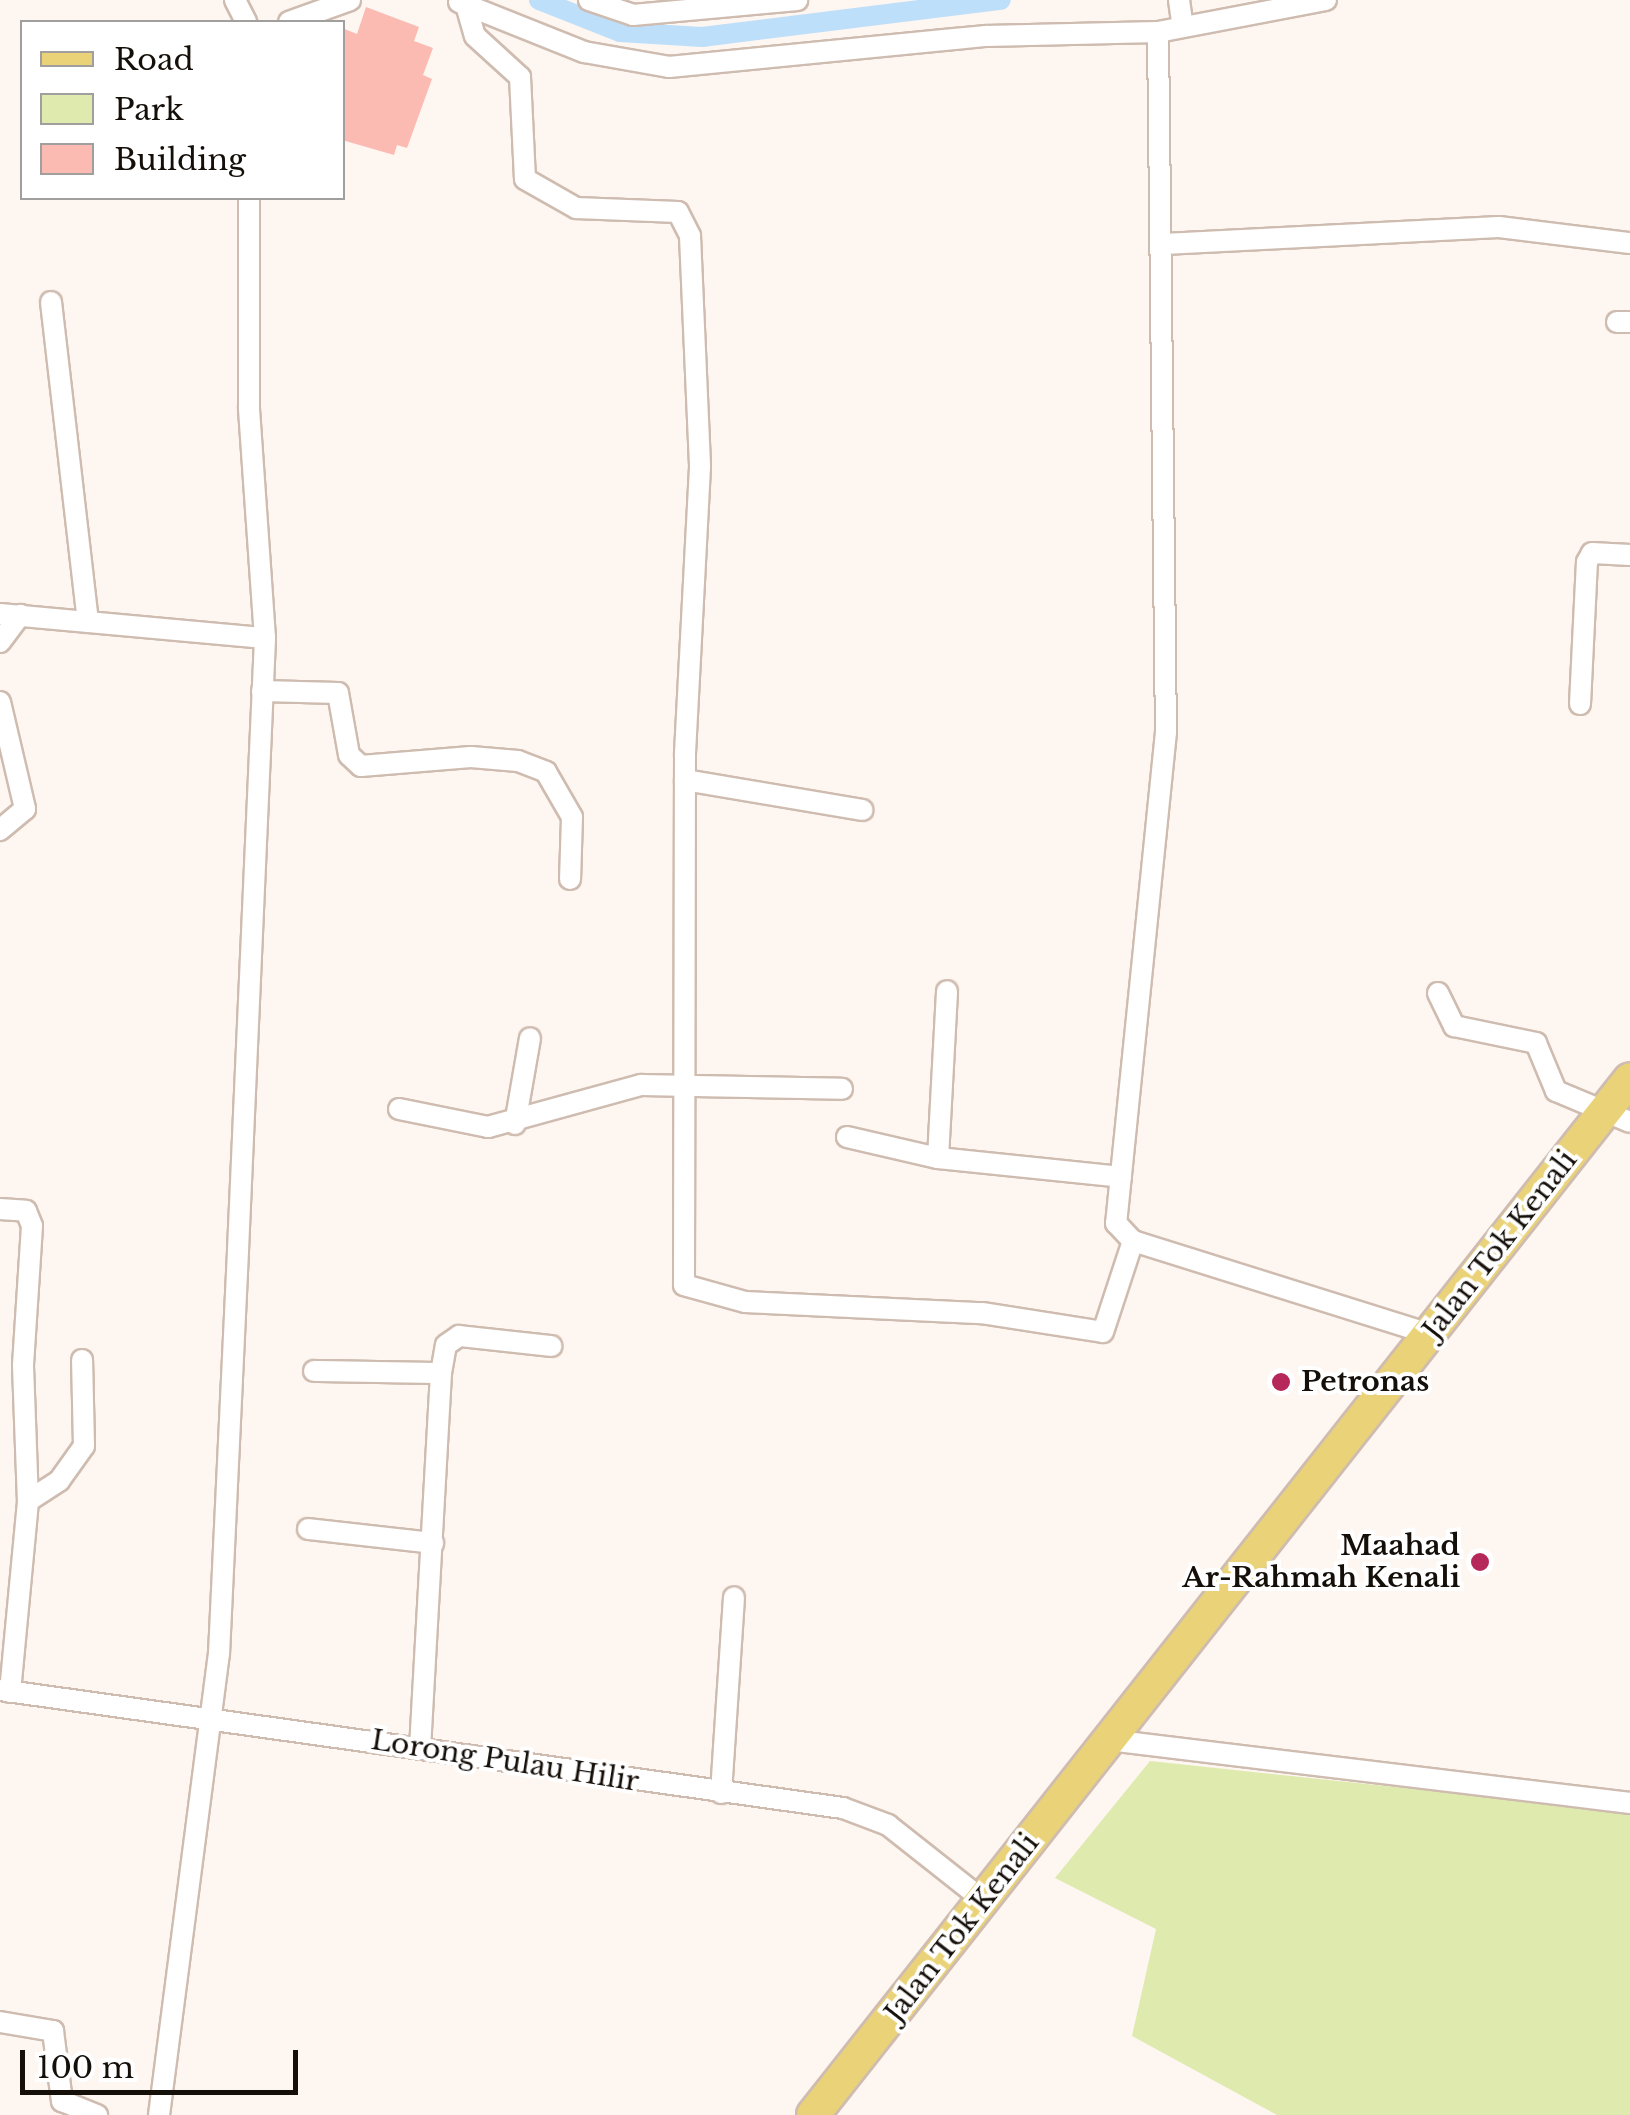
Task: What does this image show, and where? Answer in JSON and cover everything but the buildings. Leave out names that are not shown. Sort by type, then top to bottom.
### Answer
[{"type":"main road","name":"Jalan Tok Kenali","points":[[823,2112],[983,1900],[1430,1334],[1616,1119],[1630,1079]]},
{"type":"street","points":[[295,20],[350,0]]},
{"type":"street","points":[[589,0],[633,14],[797,0]]},
{"type":"street","points":[[1179,0],[1183,27]]},
{"type":"street","points":[[461,2],[584,52],[669,68],[986,36],[1158,32],[1326,0]]},
{"type":"street","points":[[461,2],[475,36],[520,77],[525,179],[576,208],[686,218],[700,467],[685,780],[684,1285],[697,1294],[982,1313],[1103,1332],[1133,1241]]},
{"type":"street","points":[[1158,32],[1164,244],[1166,732],[1116,1223],[1133,1241],[1430,1334]]},
{"type":"street","points":[[159,2115],[210,1726],[265,638],[250,407],[249,200]]},
{"type":"street","points":[[1164,244],[1499,227],[1630,243]]},
{"type":"street","points":[[52,302],[88,622]]},
{"type":"street","points":[[1580,704],[1587,562],[1592,552],[1630,555]]},
{"type":"street","points":[[0,642],[10,615],[265,638]]},
{"type":"street","points":[[262,691],[338,693],[350,755],[361,766],[471,757],[518,760],[546,772],[572,816],[570,878]]},
{"type":"street","points":[[0,702],[25,808],[0,830]]},
{"type":"street","points":[[685,780],[862,810]]},
{"type":"street","points":[[938,1158],[947,991]]},
{"type":"street","points":[[1438,992],[1454,1026],[1536,1044],[1556,1091],[1616,1119]]},
{"type":"street","points":[[515,1124],[530,1038]]},
{"type":"street","points":[[399,1110],[475,1126],[515,1124],[620,1088],[684,1083],[842,1089]]},
{"type":"street","points":[[848,1137],[938,1158],[1121,1177]]},
{"type":"street","points":[[0,1209],[26,1210],[32,1226],[23,1380],[28,1501],[5,1691]]},
{"type":"street","points":[[420,1744],[434,1542],[440,1373],[446,1345],[459,1336],[552,1346]]},
{"type":"street","points":[[28,1501],[59,1481],[84,1446],[82,1360]]},
{"type":"street","points":[[314,1371],[440,1373]]},
{"type":"street","points":[[308,1528],[434,1542]]},
{"type":"street","points":[[721,1793],[734,1597]]},
{"type":"street","name":"Lorong Pulau Hilir","points":[[5,1691],[210,1726],[420,1744],[721,1793],[844,1808],[888,1825],[983,1900]]},
{"type":"street","points":[[1109,1740],[1630,1803]]},
{"type":"street","points":[[0,2022],[53,2031],[62,2101],[97,2115]]},
{"type":"green space","points":[[1150,1761],[1630,1812],[1630,2115],[1277,2115],[1132,2036],[1156,1929],[1055,1878]]},
{"type":"waterway","points":[[539,0],[620,32],[702,37],[1001,0]]},
{"type":"place","name":"Petronas","points":[[1281,1382]]},
{"type":"place","name":"Maahad Ar-Rahmah Kenali","points":[[1480,1562]]}]
